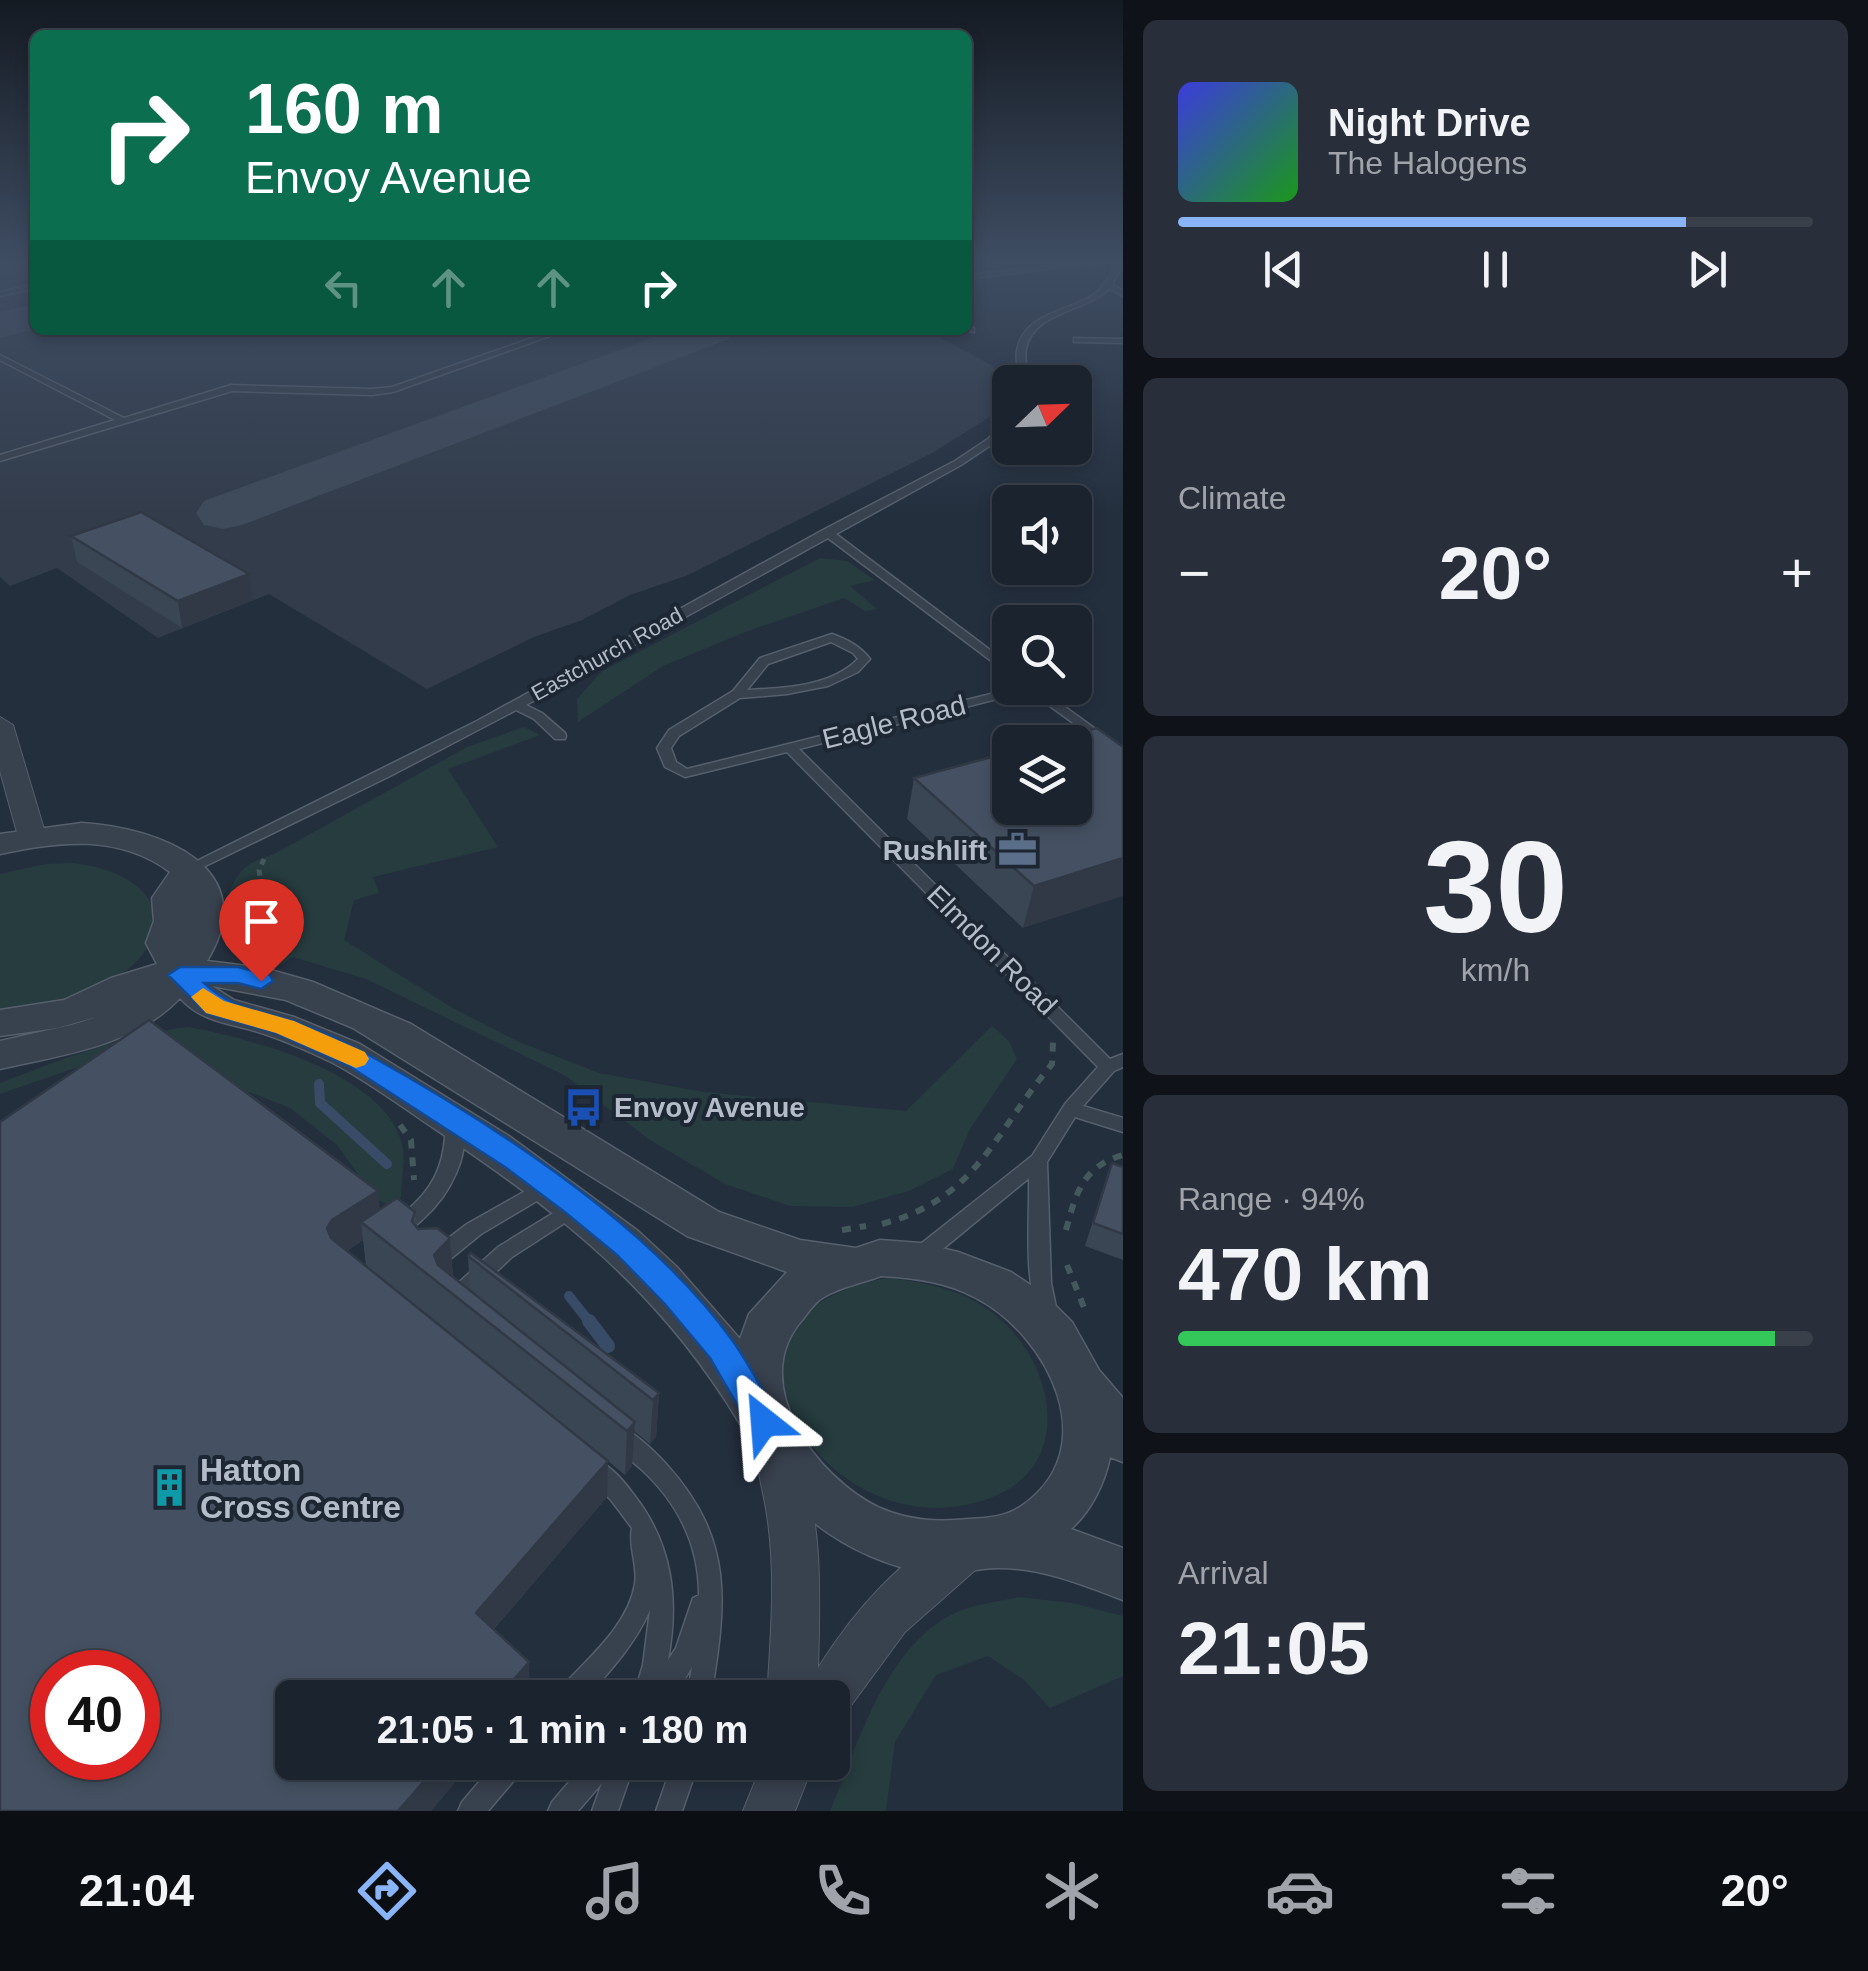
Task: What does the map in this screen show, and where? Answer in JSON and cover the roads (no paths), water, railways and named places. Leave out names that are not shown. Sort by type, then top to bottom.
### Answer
[{"type":"street","points":[[0,861],[16,840],[2,742]]},
{"type":"street","points":[[0,1055],[116,1023],[140,1012],[180,975],[202,940],[208,917],[205,896],[190,868],[134,865],[16,840]]},
{"type":"street","points":[[180,975],[215,1007],[324,1043],[358,1060],[563,1195],[628,1246],[721,1349],[770,1435],[805,1486],[839,1513],[888,1537],[923,1546],[984,1545],[1078,1556],[1123,1574]]},
{"type":"street","points":[[0,1024],[59,1016],[126,986],[180,975],[238,975],[357,1013],[435,1055],[703,1224],[732,1238],[799,1258],[845,1246],[880,1258],[917,1259],[956,1268],[991,1283],[1073,1342],[1123,1439]]},
{"type":"street","points":[[793,1680],[796,1596],[793,1532],[756,1384],[757,1355],[766,1327],[780,1305],[822,1272],[845,1246]]},
{"type":"street","points":[[840,1680],[884,1616],[923,1578],[984,1545],[1035,1527],[1066,1500],[1083,1471],[1090,1436],[1073,1342]]},
{"type":"street","points":[[769,1811],[782,1780]]},
{"type":"lane","points":[[1,458],[241,387],[383,391],[516,346]]},
{"type":"lane","points":[[0,357],[124,420]]},
{"type":"lane","name":"Eastchurch Road","points":[[190,868],[351,792],[517,705],[958,463],[992,439]]},
{"type":"lane","points":[[827,532],[992,656]]},
{"type":"lane","points":[[818,641],[842,641],[864,659],[825,683],[737,694],[764,661],[818,641]]},
{"type":"lane","name":"Eagle Road","points":[[737,694],[674,732],[664,748],[670,764],[686,773],[992,698]]},
{"type":"lane","points":[[517,705],[538,716],[560,736]]},
{"type":"lane","points":[[1053,705],[1123,756]]},
{"type":"lane","name":"Elmdon Road","points":[[791,748],[1116,1064]]},
{"type":"lane","points":[[917,1259],[1038,1161],[1072,1110],[1116,1064]]},
{"type":"lane","points":[[1072,1110],[1123,1126]]},
{"type":"lane","points":[[386,1237],[417,1214],[444,1186],[455,1145],[455,1122]]},
{"type":"lane","points":[[1038,1161],[1041,1283],[1073,1342]]},
{"type":"lane","points":[[430,1264],[474,1229],[563,1195]]},
{"type":"lane","points":[[475,1320],[451,1301],[563,1195]]},
{"type":"lane","points":[[599,1420],[667,1476],[688,1503],[702,1535],[709,1560],[711,1593],[702,1680]]},
{"type":"lane","points":[[571,1450],[622,1490],[657,1552],[664,1602],[651,1680]]},
{"type":"lane","points":[[638,1459],[662,1479],[683,1506],[702,1560],[704,1591],[698,1622],[686,1654],[669,1680]]},
{"type":"lane","points":[[584,1680],[637,1618],[647,1590],[646,1552],[634,1517],[615,1489]]},
{"type":"lane","points":[[472,1811],[498,1780]]},
{"type":"lane","points":[[561,1811],[588,1780]]},
{"type":"lane","points":[[606,1811],[616,1780]]},
{"type":"lane","points":[[669,1811],[680,1780]]},
{"type":"waterway","points":[[319,1084],[320,1103],[387,1164]]},
{"type":"waterway","points":[[569,1296],[591,1324]]},
{"type":"waterway","points":[[589,1321],[608,1346]]},
{"type":"place","name":"Rushlift","points":[[1017,850]]},
{"type":"place","name":"Envoy Avenue","points":[[584,1107]]},
{"type":"place","name":"Hatton Cross Centre","points":[[170,1488]]}]
